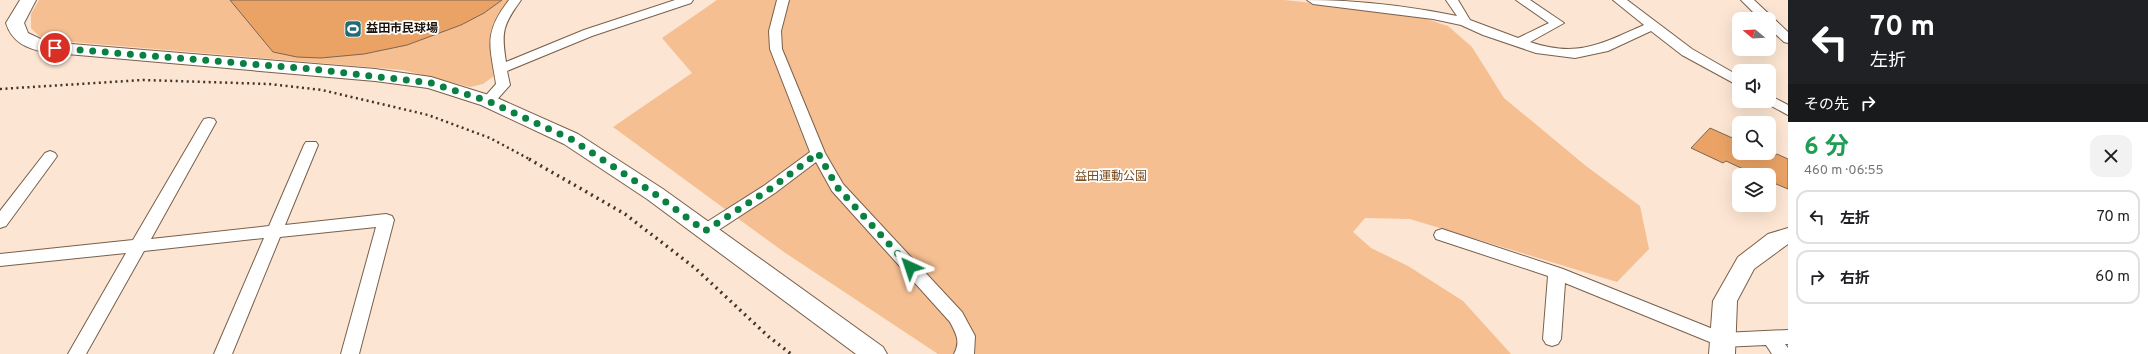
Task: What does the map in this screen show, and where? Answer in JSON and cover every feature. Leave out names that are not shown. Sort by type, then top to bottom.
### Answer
[{"type":"street","points":[[28,0],[15,23],[18,33],[28,41],[44,46],[375,75],[431,83],[488,101],[571,139],[655,194],[874,354]]},
{"type":"street","points":[[488,101],[504,85],[496,40],[501,19],[515,0]]},
{"type":"street","points":[[501,69],[588,32],[687,0]]},
{"type":"street","points":[[783,0],[775,31],[776,49],[818,153],[837,187],[956,317],[966,336],[967,351],[963,354]]},
{"type":"street","points":[[1313,0],[1433,15],[1465,22],[1487,32],[1541,50],[1575,54],[1603,48],[1654,25]]},
{"type":"street","points":[[1452,0],[1461,12],[1465,22]]},
{"type":"street","points":[[1519,43],[1558,23],[1522,0]]},
{"type":"street","points":[[1619,0],[1654,25],[1687,52],[1732,78]]},
{"type":"street","points":[[1747,0],[1760,12]]},
{"type":"street","points":[[1776,28],[1788,40]]},
{"type":"street","points":[[1776,103],[1788,111]]},
{"type":"street","points":[[77,354],[138,244],[209,122]]},
{"type":"street","points":[[223,354],[311,145]]},
{"type":"street","points":[[705,231],[770,189],[818,153]]},
{"type":"street","points":[[0,222],[50,156]]},
{"type":"street","points":[[0,260],[138,244],[386,220],[350,354]]},
{"type":"street","points":[[1442,235],[1557,272],[1722,347],[1779,338],[1782,354]]},
{"type":"street","points":[[1722,347],[1725,301],[1746,264],[1776,240],[1788,236]]},
{"type":"street","points":[[1552,339],[1557,272]]},
{"type":"green space","points":[[39,0],[510,0],[496,20],[490,35],[490,52],[494,76],[483,84],[470,87],[403,70],[60,41],[40,37],[31,28],[31,14]]},
{"type":"green space","name":"益田運動公園","points":[[717,0],[1284,0],[1408,13],[1448,26],[1472,47],[1504,98],[1586,166],[1640,206],[1649,249],[1617,282],[1410,219],[1365,218],[1353,232],[1371,248],[1408,266],[1463,301],[1511,354],[938,354],[784,252],[613,127],[692,73],[662,38]]},
{"type":"building","name":"益田市民球場","points":[[230,0],[502,0],[484,13],[461,25],[407,45],[364,54],[321,58],[297,57],[273,52]]},
{"type":"building","points":[[1710,128],[1732,138],[1732,160],[1776,160],[1777,154],[1788,159],[1788,189],[1776,184],[1776,168],[1741,168],[1726,161],[1723,163],[1691,148]]},
{"type":"railway","points":[[0,89],[143,80],[269,84],[322,90],[428,115],[490,138],[531,160]]},
{"type":"railway","points":[[529,159],[625,214],[695,268],[769,337],[791,354]]},
{"type":"place","name":"益田市民球場","points":[[353,29]]},
{"type":"route","points":[[55,48],[312,69],[375,75],[431,83],[488,101],[571,139],[655,194],[705,231],[770,189],[818,153],[837,187],[910,267]]}]
